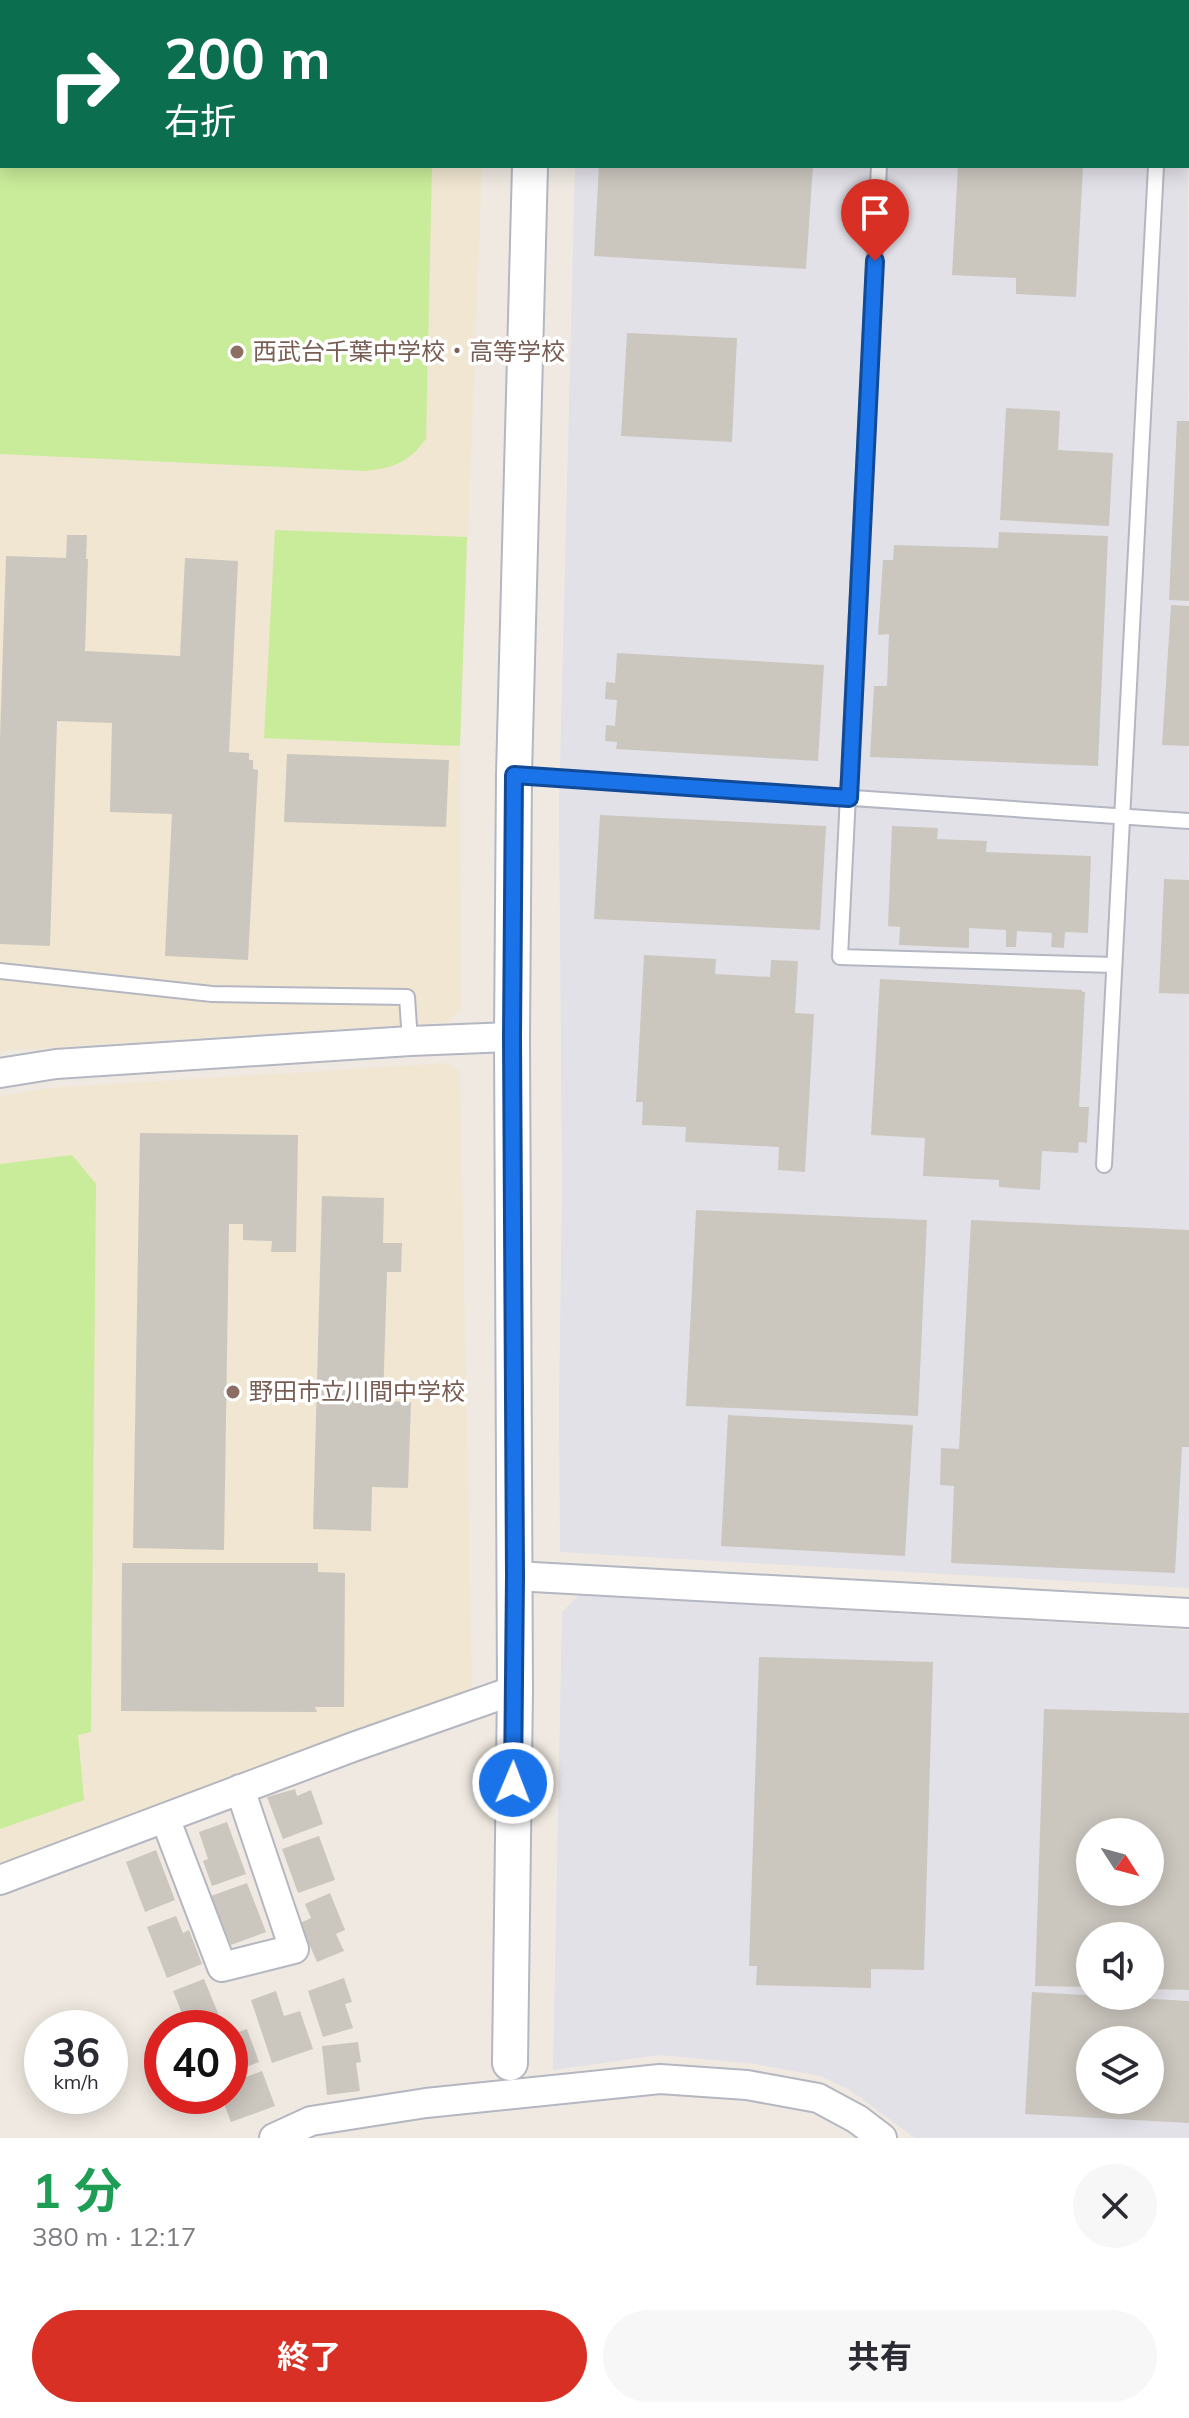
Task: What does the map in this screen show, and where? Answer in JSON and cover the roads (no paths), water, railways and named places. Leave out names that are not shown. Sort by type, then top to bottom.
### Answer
[{"type":"street","points":[[510,2063],[515,1690],[514,775],[530,168]]},
{"type":"street","points":[[0,1073],[56,1064],[512,1037]]},
{"type":"street","points":[[515,1576],[1189,1613]]},
{"type":"street","points":[[0,1880],[515,1690]]},
{"type":"street","points":[[165,1818],[222,1967],[294,1949],[240,1789]]},
{"type":"street","points":[[274,2138],[311,2121],[426,2103],[660,2079],[747,2085],[818,2098],[857,2119],[882,2138]]},
{"type":"lane","points":[[879,168],[840,957],[1114,965]]},
{"type":"lane","points":[[1104,1165],[1156,168]]},
{"type":"lane","points":[[514,775],[1189,821]]},
{"type":"lane","points":[[0,971],[212,994],[407,997],[410,1041]]},
{"type":"place","name":"西武台千葉中学校・高等学校","points":[[237,352]]},
{"type":"place","name":"野田市立川間中学校","points":[[233,1392]]}]
